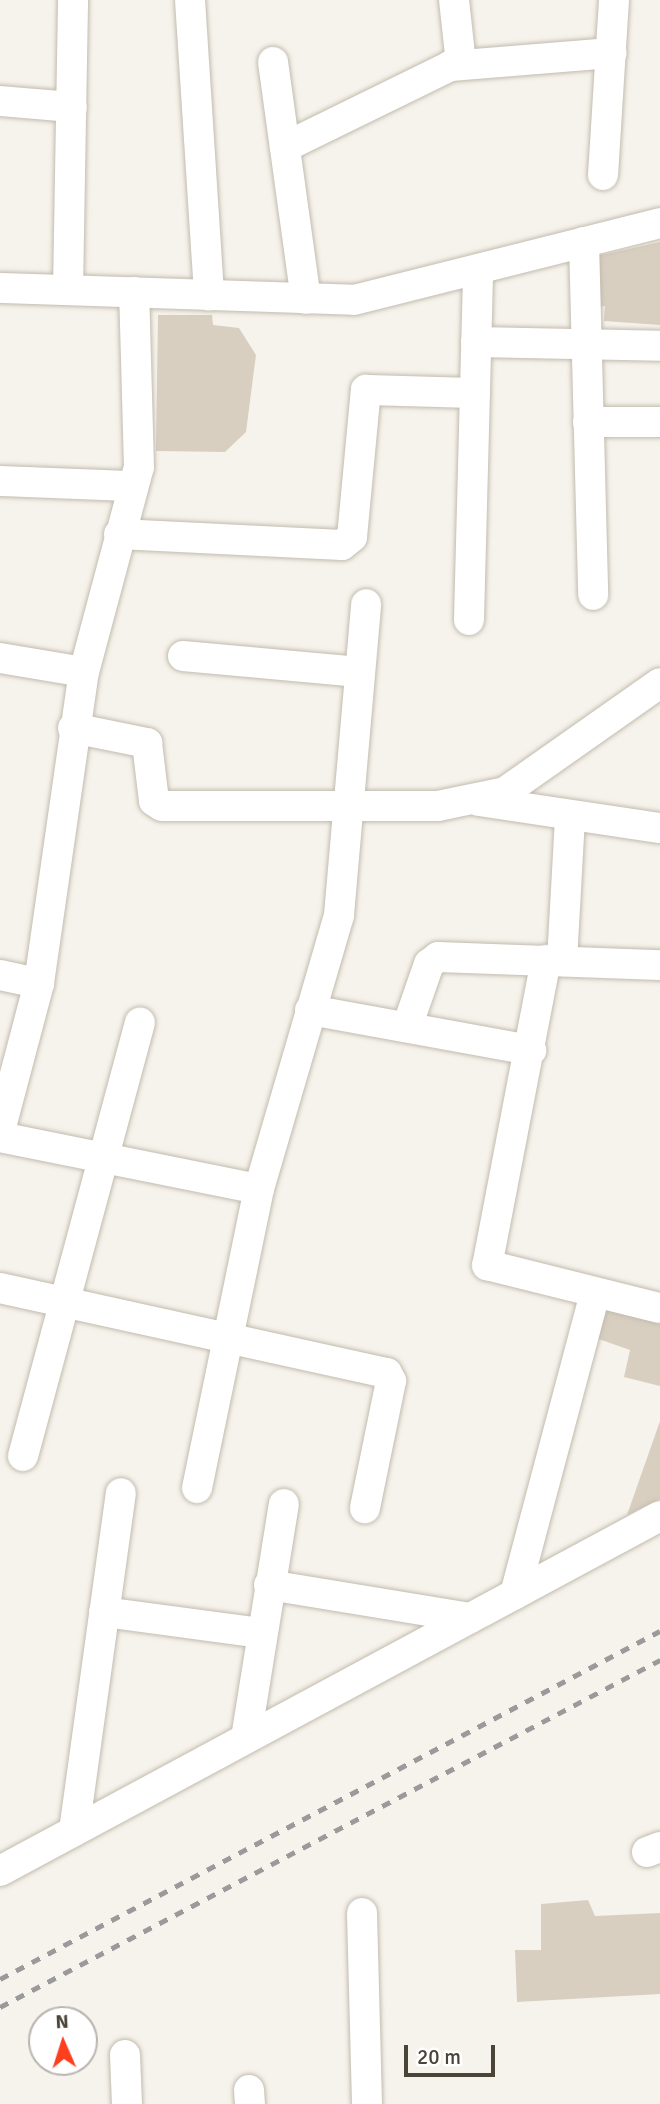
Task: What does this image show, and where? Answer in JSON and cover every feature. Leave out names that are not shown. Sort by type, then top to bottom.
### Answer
[{"type":"street","points":[[68,290],[73,0]]},
{"type":"street","points":[[190,0],[209,295]]},
{"type":"street","points":[[454,0],[461,63]]},
{"type":"street","points":[[603,174],[614,0]]},
{"type":"street","points":[[285,147],[394,88],[461,63],[611,53]]},
{"type":"street","points":[[274,62],[306,299]]},
{"type":"street","points":[[0,101],[72,107]]},
{"type":"street","points":[[0,288],[354,300],[660,223]]},
{"type":"street","points":[[584,242],[593,595]]},
{"type":"street","points":[[469,620],[478,269]]},
{"type":"street","points":[[0,1131],[39,983],[73,728],[84,672],[140,450],[134,292]]},
{"type":"street","points":[[476,342],[587,342],[660,346]]},
{"type":"street","points":[[119,534],[342,545],[352,537],[366,390],[475,393]]},
{"type":"street","points":[[589,422],[660,422]]},
{"type":"street","points":[[0,481],[133,486]]},
{"type":"street","points":[[197,1488],[259,1189],[339,915],[366,604]]},
{"type":"street","points":[[183,656],[359,672]]},
{"type":"street","points":[[0,658],[84,672]]},
{"type":"street","points":[[73,728],[147,743],[154,801],[162,806],[348,810],[479,800],[505,792],[660,684]]},
{"type":"street","points":[[479,800],[570,817],[660,828]]},
{"type":"street","points":[[570,817],[554,961],[531,1050],[487,1265],[660,1308]]},
{"type":"street","points":[[407,1027],[429,964],[438,957],[660,965]]},
{"type":"street","points":[[0,975],[39,983]]},
{"type":"street","points":[[310,1010],[531,1050]]},
{"type":"street","points":[[23,1456],[61,1297],[140,1023]]},
{"type":"street","points":[[0,1137],[259,1189]]},
{"type":"street","points":[[0,1288],[61,1297],[229,1334],[387,1373],[391,1381],[365,1508]]},
{"type":"street","points":[[515,1594],[595,1293]]},
{"type":"street","points":[[74,1831],[121,1493]]},
{"type":"street","points":[[247,1738],[269,1585],[284,1504]]},
{"type":"street","points":[[0,1871],[660,1516]]},
{"type":"street","points":[[269,1585],[470,1618]]},
{"type":"street","points":[[104,1612],[262,1633]]},
{"type":"street","points":[[362,1913],[367,2104]]},
{"type":"street","points":[[125,2055],[127,2104]]},
{"type":"building","points":[[660,242],[660,325],[604,321],[605,306],[598,307],[597,256]]},
{"type":"building","points":[[158,315],[212,315],[213,325],[239,328],[256,355],[246,432],[225,452],[156,451]]},
{"type":"building","points":[[604,1299],[660,1313],[660,1386],[624,1377],[630,1350],[593,1337]]},
{"type":"building","points":[[660,1421],[660,1499],[627,1515]]},
{"type":"building","points":[[588,1900],[595,1916],[660,1913],[660,1994],[517,2002],[515,1950],[541,1950],[541,1904]]},
{"type":"railway","points":[[0,1979],[660,1631]]},
{"type":"railway","points":[[0,2007],[660,1660]]}]
